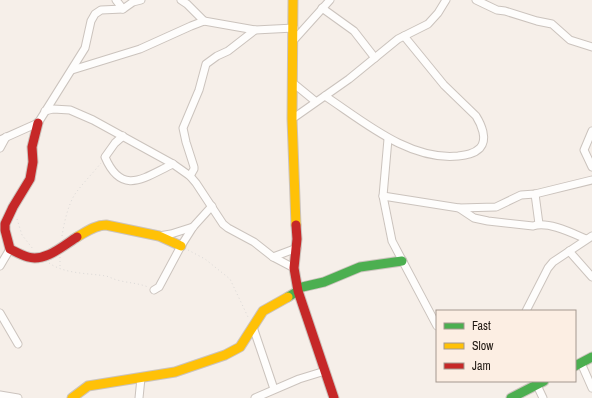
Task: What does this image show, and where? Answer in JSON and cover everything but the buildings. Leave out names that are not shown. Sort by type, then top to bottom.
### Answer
[{"type":"street","points":[[116,0],[123,9]]},
{"type":"street","points":[[0,266],[10,249],[3,225],[30,179],[33,162],[32,147],[38,123],[85,48],[91,21],[95,14],[101,10],[123,9],[133,2],[141,0]]},
{"type":"street","points":[[181,0],[204,21]]},
{"type":"street","points":[[293,0],[294,28],[292,118],[297,221],[294,268],[298,291],[334,398]]},
{"type":"street","points":[[293,41],[330,0]]},
{"type":"street","points":[[292,118],[315,101],[325,96],[404,36],[428,24],[438,13],[446,0]]},
{"type":"street","points":[[476,0],[497,10],[552,24],[570,40],[592,47]]},
{"type":"street","points":[[322,8],[354,31],[375,58]]},
{"type":"street","points":[[72,70],[140,49],[204,21],[255,30],[294,28]]},
{"type":"street","points":[[190,176],[194,171],[194,167],[183,128],[199,90],[206,64],[217,56],[228,51],[255,30]]},
{"type":"street","points":[[325,96],[388,138],[428,154],[446,157],[464,155],[473,153],[480,148],[483,142],[481,127],[476,116],[444,85],[404,36]]},
{"type":"street","points":[[293,83],[315,101]]},
{"type":"street","points":[[45,111],[53,109],[70,110],[93,120],[173,164],[190,176],[228,228],[254,242],[273,257],[294,268]]},
{"type":"street","points":[[0,148],[2,136],[38,123]]},
{"type":"street","points":[[592,131],[584,150],[592,167]]},
{"type":"street","points":[[123,136],[115,143],[106,157],[112,171],[119,177],[130,182],[135,181],[173,164]]},
{"type":"street","points":[[388,138],[383,196],[392,242],[436,324]]},
{"type":"street","points":[[383,196],[459,208],[491,208],[521,196],[592,180]]},
{"type":"street","points":[[535,194],[539,224]]},
{"type":"street","points":[[154,290],[159,287],[193,227],[212,206]]},
{"type":"street","points":[[459,208],[474,218],[533,226],[539,224],[589,237]]},
{"type":"street","points":[[10,249],[32,258],[40,258],[46,256],[76,237],[102,225],[158,236],[181,246]]},
{"type":"street","points":[[158,236],[171,234],[193,227]]},
{"type":"street","points":[[527,310],[548,268],[553,262],[589,237]]},
{"type":"street","points":[[273,257],[296,248]]},
{"type":"street","points":[[569,251],[592,277]]},
{"type":"street","points":[[72,398],[88,386],[175,372],[225,355],[240,347],[263,311],[298,291],[298,288],[324,282],[360,267],[402,261]]},
{"type":"street","points":[[0,313],[18,344]]},
{"type":"street","points":[[253,327],[274,389]]},
{"type":"street","points":[[592,357],[578,364],[592,388]]},
{"type":"street","points":[[255,398],[299,379],[325,371]]},
{"type":"street","points":[[138,398],[141,378]]},
{"type":"street","points":[[511,398],[538,382],[542,398]]},
{"type":"street","points":[[0,395],[18,398]]},
{"type":"path","points":[[60,268],[60,247],[63,225],[69,206],[75,195],[106,157]]},
{"type":"path","points":[[13,207],[22,235],[40,258],[54,266],[80,274],[107,276],[117,280],[140,284],[154,290]]},
{"type":"path","points":[[181,246],[205,259],[230,279],[253,327]]},
{"type":"traffic: fast","points":[[288,297],[298,291],[298,288],[324,282],[360,267],[402,261]]},
{"type":"traffic: fast","points":[[576,365],[592,357]]},
{"type":"traffic: fast","points":[[511,398],[542,382]]},
{"type":"traffic: slow","points":[[293,0],[292,119],[296,225]]},
{"type":"traffic: slow","points":[[77,237],[94,227],[106,225],[159,236],[181,246]]},
{"type":"traffic: slow","points":[[72,398],[88,386],[175,372],[225,355],[240,347],[263,311],[288,297]]},
{"type":"traffic: jam","points":[[38,123],[32,147],[33,162],[30,179],[13,207],[5,224],[10,249],[28,257],[41,257],[60,249],[77,237]]},
{"type":"traffic: jam","points":[[296,225],[297,239],[294,268],[298,291],[334,398]]}]
